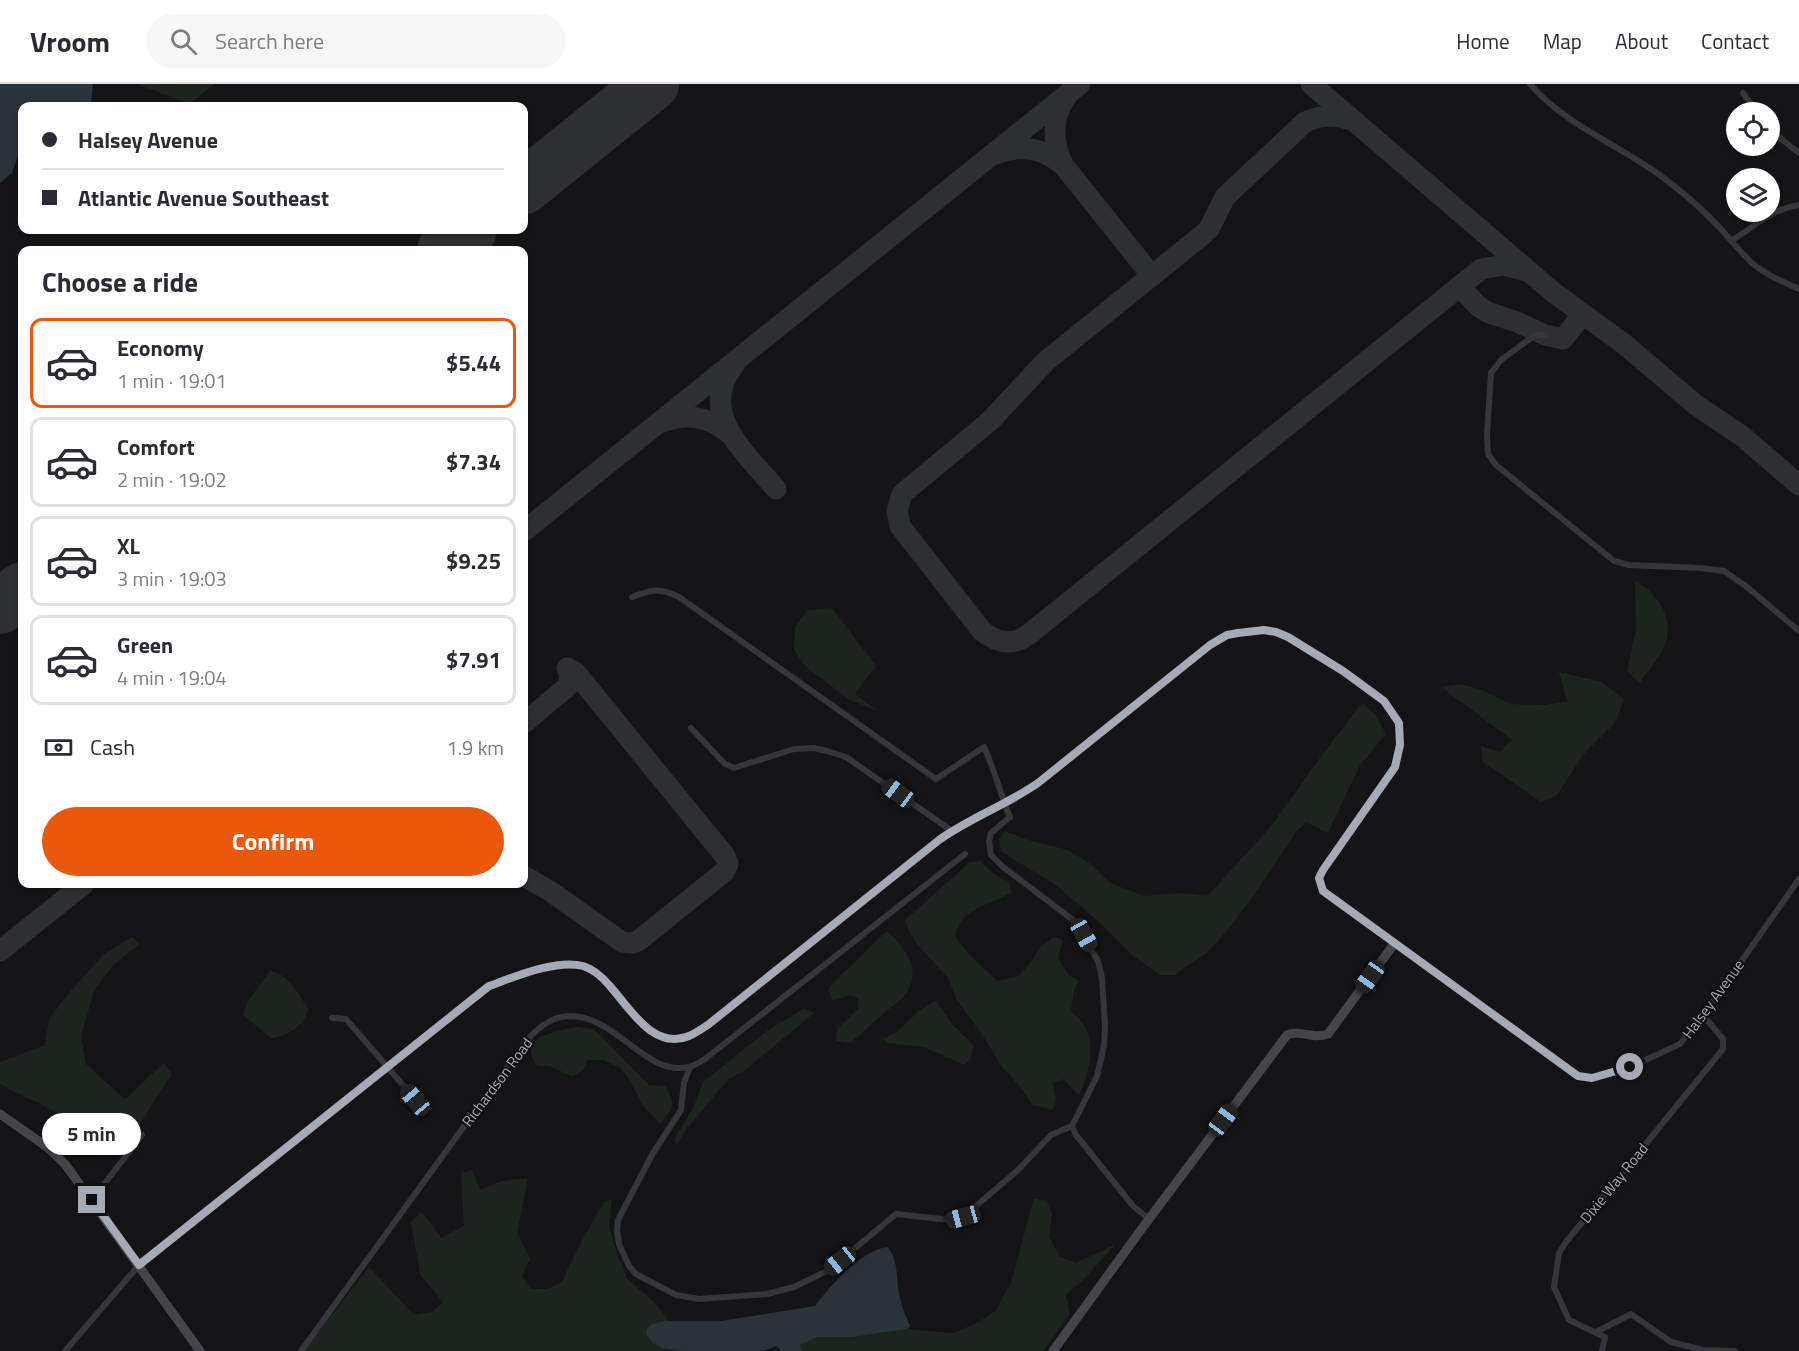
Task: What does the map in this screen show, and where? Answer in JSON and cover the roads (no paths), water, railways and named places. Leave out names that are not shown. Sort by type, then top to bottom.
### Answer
[{"type":"street","points":[[1530,84],[1559,112],[1665,179],[1704,212],[1756,266],[1799,289]]},
{"type":"street","points":[[1743,93],[1750,102]]},
{"type":"street","points":[[1780,138],[1799,153]]},
{"type":"street","points":[[1731,241],[1756,226],[1769,213],[1784,207],[1799,205]]},
{"type":"street","points":[[1545,335],[1535,335],[1501,360],[1491,373],[1488,454],[1496,465],[1614,561],[1629,565],[1724,571],[1747,587],[1799,632]]},
{"type":"street","points":[[632,597],[650,591],[665,590],[679,597],[936,779],[984,747],[993,766],[1010,817],[992,833],[988,841],[991,855],[1003,867],[1073,920],[1098,961],[1102,978],[1105,1025],[1104,1046],[1097,1076],[1072,1126],[1051,1135],[1018,1170],[963,1217],[950,1220],[896,1214],[828,1269],[794,1287],[767,1294],[726,1298],[686,1298],[636,1274],[623,1255],[617,1231],[618,1220],[638,1179],[681,1110],[684,1083],[690,1068],[705,1059],[965,854]]},
{"type":"street","name":"Halsey Avenue","points":[[65,1351],[139,1265],[489,986],[529,972],[569,965],[584,966],[607,982],[656,1035],[668,1038],[687,1036],[717,1018],[952,831],[977,816],[1014,800],[1038,783],[1210,645],[1227,635],[1264,630],[1288,637],[1343,671],[1384,701],[1399,723],[1400,745],[1395,767],[1319,878],[1323,891],[1578,1076],[1592,1078],[1630,1067],[1680,1044],[1799,879]]},
{"type":"street","points":[[691,728],[726,764],[734,768],[794,749],[814,748],[846,757],[952,831]]},
{"type":"street","points":[[1053,1351],[1287,1035],[1300,1033],[1314,1037],[1328,1034],[1394,944]]},
{"type":"street","name":"Dixie Way Road","points":[[1596,1332],[1569,1320],[1554,1287],[1559,1253],[1723,1049],[1723,1039],[1703,1015]]},
{"type":"street","name":"Richardson Road","points":[[301,1351],[520,1048],[543,1025],[554,1018],[563,1016],[584,1016],[614,1031],[641,1054],[662,1065],[690,1068]]},
{"type":"street","points":[[332,1018],[346,1018],[415,1100]]},
{"type":"street","points":[[0,1114],[47,1147],[65,1164],[200,1351]]},
{"type":"street","points":[[1072,1126],[1076,1135],[1133,1206],[1149,1219]]},
{"type":"street","points":[[92,1200],[142,1135]]},
{"type":"street","points":[[1596,1332],[1631,1314],[1671,1342],[1703,1350],[1735,1351]]},
{"type":"street","points":[[1596,1332],[1605,1337],[1602,1351]]}]
